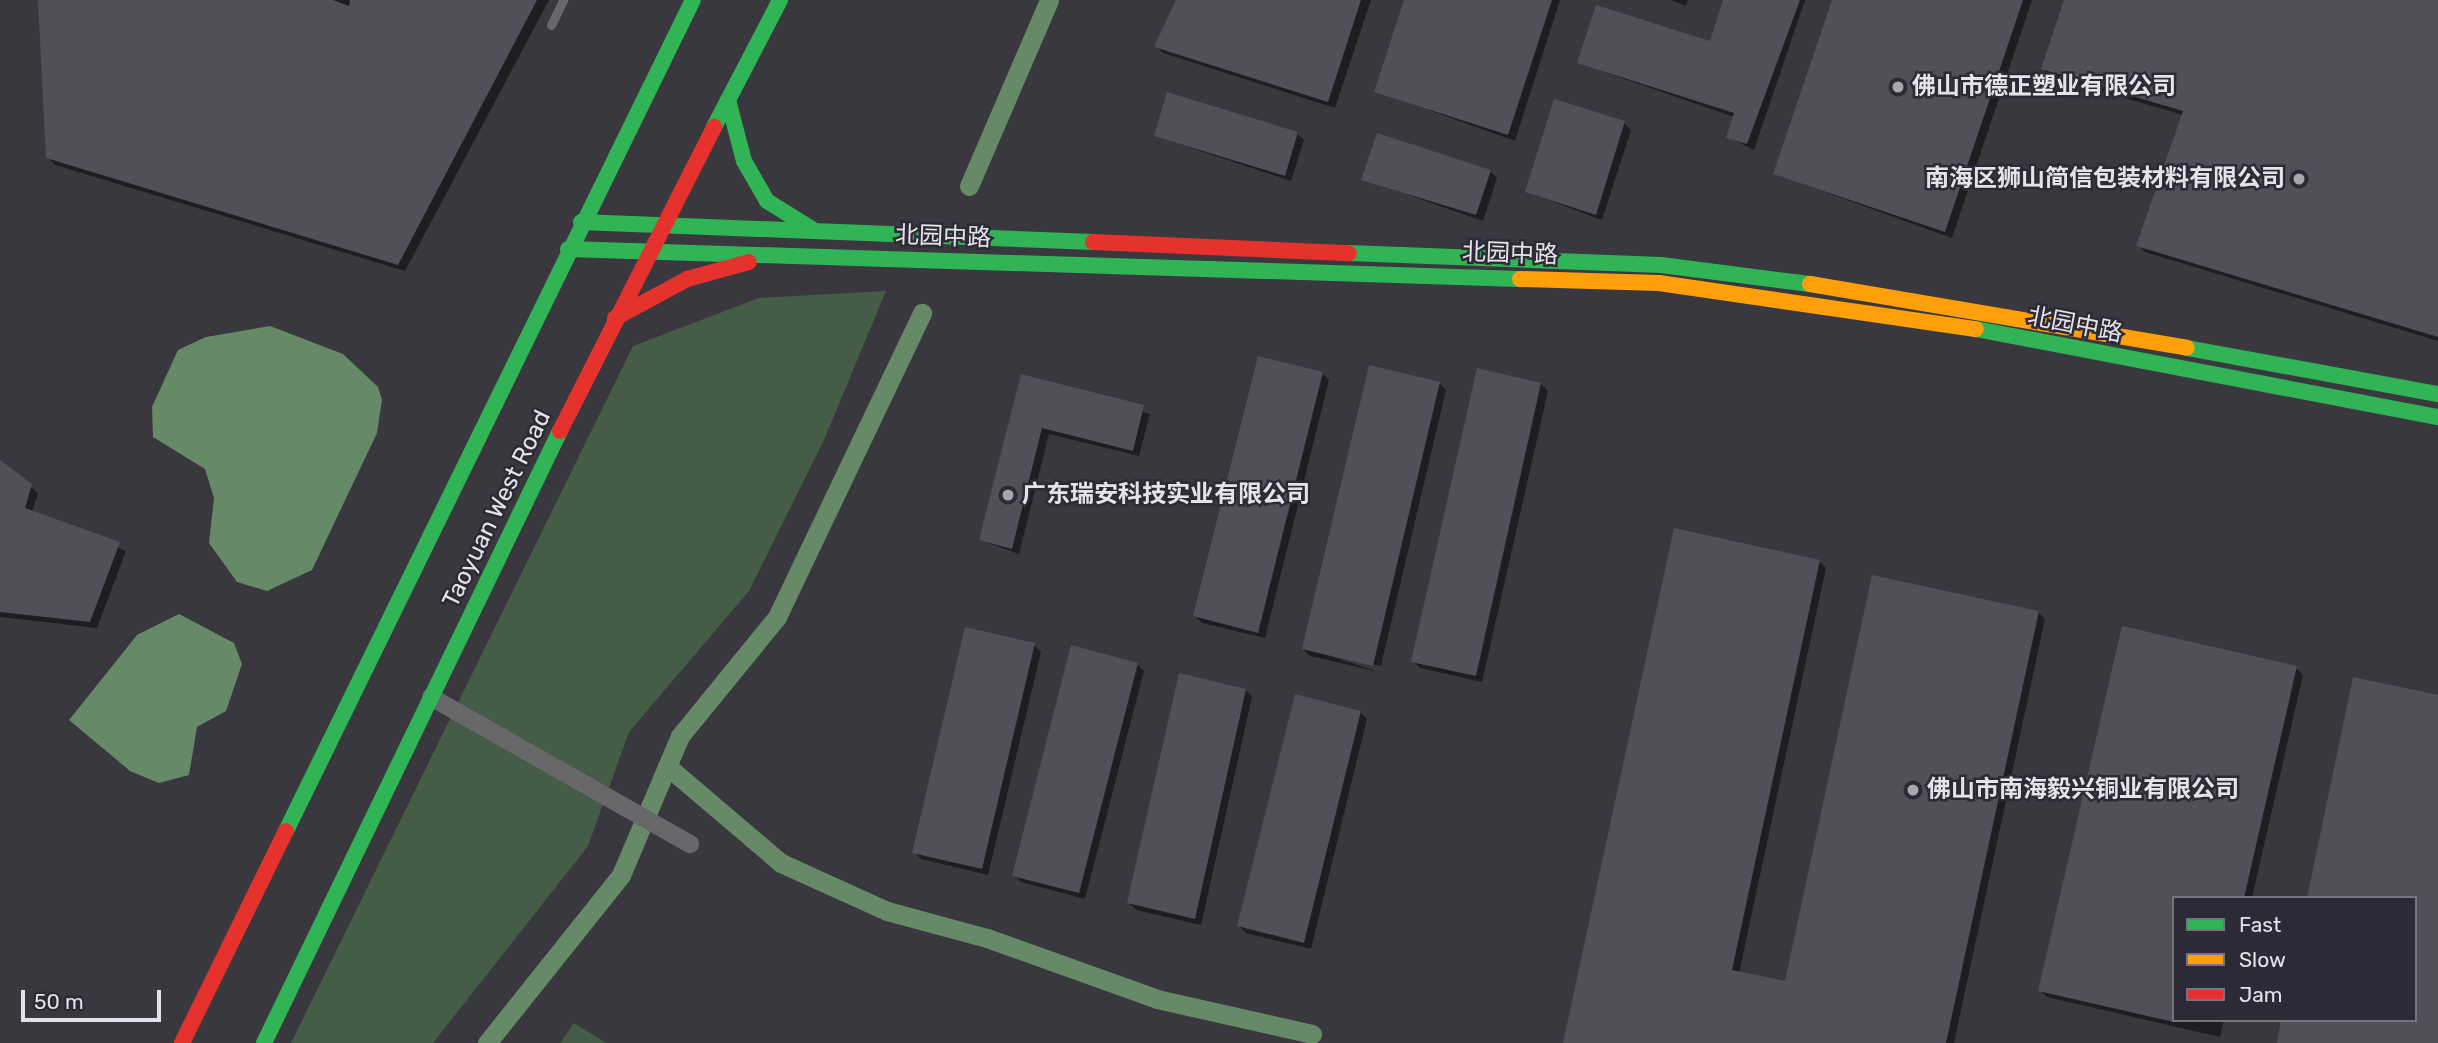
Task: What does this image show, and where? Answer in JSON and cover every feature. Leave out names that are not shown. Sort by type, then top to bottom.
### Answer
[{"type":"street","name":"Taoyuan West Road","points":[[182,1043],[581,222],[693,0]]},
{"type":"street","name":"Taoyuan West Road","points":[[264,1043],[615,318],[780,0]]},
{"type":"street","points":[[728,100],[744,161],[767,201],[816,231]]},
{"type":"street","name":"北园中路","points":[[581,222],[1661,265],[1899,296],[2438,394]]},
{"type":"street","name":"北园中路","points":[[568,249],[1659,283],[1896,314],[2438,417]]},
{"type":"street","points":[[615,318],[687,279],[775,255]]},
{"type":"street","points":[[431,698],[600,790],[690,844]]},
{"type":"lane","points":[[551,25],[564,0]]},
{"type":"shaded area","points":[[886,291],[824,440],[749,591],[629,732],[588,846],[433,1043],[291,1043],[633,346],[759,298]]},
{"type":"shaded area","points":[[270,326],[343,354],[378,387],[382,400],[377,433],[312,570],[267,591],[237,582],[209,543],[214,498],[205,469],[153,437],[152,407],[178,350],[206,337]]},
{"type":"shaded area","points":[[179,614],[234,643],[242,664],[226,711],[197,727],[189,775],[159,783],[130,771],[69,720],[137,635]]},
{"type":"shaded area","points":[[574,1023],[606,1043],[560,1043]]},
{"type":"building","points":[[38,0],[333,0],[349,6],[350,0],[537,0],[398,265],[46,158]]},
{"type":"building","points":[[1176,0],[1361,0],[1328,102],[1154,47]]},
{"type":"building","points":[[1404,0],[1552,0],[1508,135],[1374,92]]},
{"type":"building","points":[[1723,0],[1800,0],[1747,144],[1726,138],[1734,113],[1577,63],[1596,5],[1710,41]]},
{"type":"building","name":"佛山市德正塑业有限公司","points":[[1832,0],[2023,0],[1945,232],[1773,174]]},
{"type":"building","name":"南海区狮山简信包装材料有限公司","points":[[2064,0],[2438,0],[2438,337],[2136,246],[2183,111],[2041,69]]},
{"type":"building","points":[[1167,92],[1298,132],[1285,176],[1154,136]]},
{"type":"building","points":[[1554,99],[1625,121],[1596,215],[1525,192]]},
{"type":"building","points":[[1377,133],[1491,170],[1476,215],[1361,180]]},
{"type":"building","points":[[1258,356],[1323,372],[1258,633],[1193,616]]},
{"type":"building","points":[[1369,365],[1440,382],[1373,666],[1302,649]]},
{"type":"building","points":[[1477,368],[1541,383],[1476,676],[1411,662]]},
{"type":"building","name":"广东瑞安科技实业有限公司","points":[[1021,374],[1144,405],[1133,451],[1042,428],[1012,549],[979,540]]},
{"type":"building","points":[[0,460],[32,484],[25,508],[120,542],[90,622],[0,612]]},
{"type":"building","name":"佛山市南海毅兴铜业有限公司","points":[[1674,528],[1820,560],[1732,970],[1785,981],[1872,575],[2039,611],[1946,1043],[1563,1043]]},
{"type":"building","points":[[2122,626],[2297,666],[2244,896],[2172,896],[2172,1022],[2038,991]]},
{"type":"building","points":[[965,627],[1035,643],[982,869],[912,853]]},
{"type":"building","points":[[1071,645],[1138,663],[1079,893],[1012,876]]},
{"type":"building","points":[[1179,673],[1246,689],[1195,919],[1127,903]]},
{"type":"building","points":[[2353,677],[2438,695],[2438,1043],[2277,1043],[2281,1022],[2417,1022],[2417,896],[2307,896]]},
{"type":"building","points":[[1295,694],[1361,711],[1304,943],[1237,926]]},
{"type":"waterway","points":[[969,186],[1049,0]]},
{"type":"waterway","points":[[487,1043],[621,875],[680,736],[777,617],[922,313]]},
{"type":"waterway","points":[[667,766],[781,863],[887,911],[987,938],[1157,999],[1312,1034]]},
{"type":"traffic: fast","points":[[286,831],[693,0]]},
{"type":"traffic: fast","points":[[714,127],[780,0]]},
{"type":"traffic: fast","points":[[728,100],[744,161],[767,201],[812,229]]},
{"type":"traffic: fast","points":[[581,222],[1093,242]]},
{"type":"traffic: fast","points":[[568,249],[1520,279]]},
{"type":"traffic: fast","points":[[1349,253],[1661,265],[1810,284]]},
{"type":"traffic: fast","points":[[1976,329],[2438,417]]},
{"type":"traffic: fast","points":[[2187,348],[2438,394]]},
{"type":"traffic: fast","points":[[264,1043],[560,431]]},
{"type":"traffic: slow","points":[[1520,279],[1659,283],[1976,329]]},
{"type":"traffic: slow","points":[[1810,284],[2187,348]]},
{"type":"traffic: jam","points":[[560,431],[714,127]]},
{"type":"traffic: jam","points":[[1093,242],[1349,253]]},
{"type":"traffic: jam","points":[[615,318],[687,279],[749,262]]},
{"type":"traffic: jam","points":[[182,1043],[286,831]]},
{"type":"place","name":"佛山市德正塑业有限公司","points":[[1898,87]]},
{"type":"place","name":"南海区狮山简信包装材料有限公司","points":[[2299,179]]},
{"type":"place","name":"广东瑞安科技实业有限公司","points":[[1008,495]]},
{"type":"place","name":"佛山市南海毅兴铜业有限公司","points":[[1913,790]]}]
